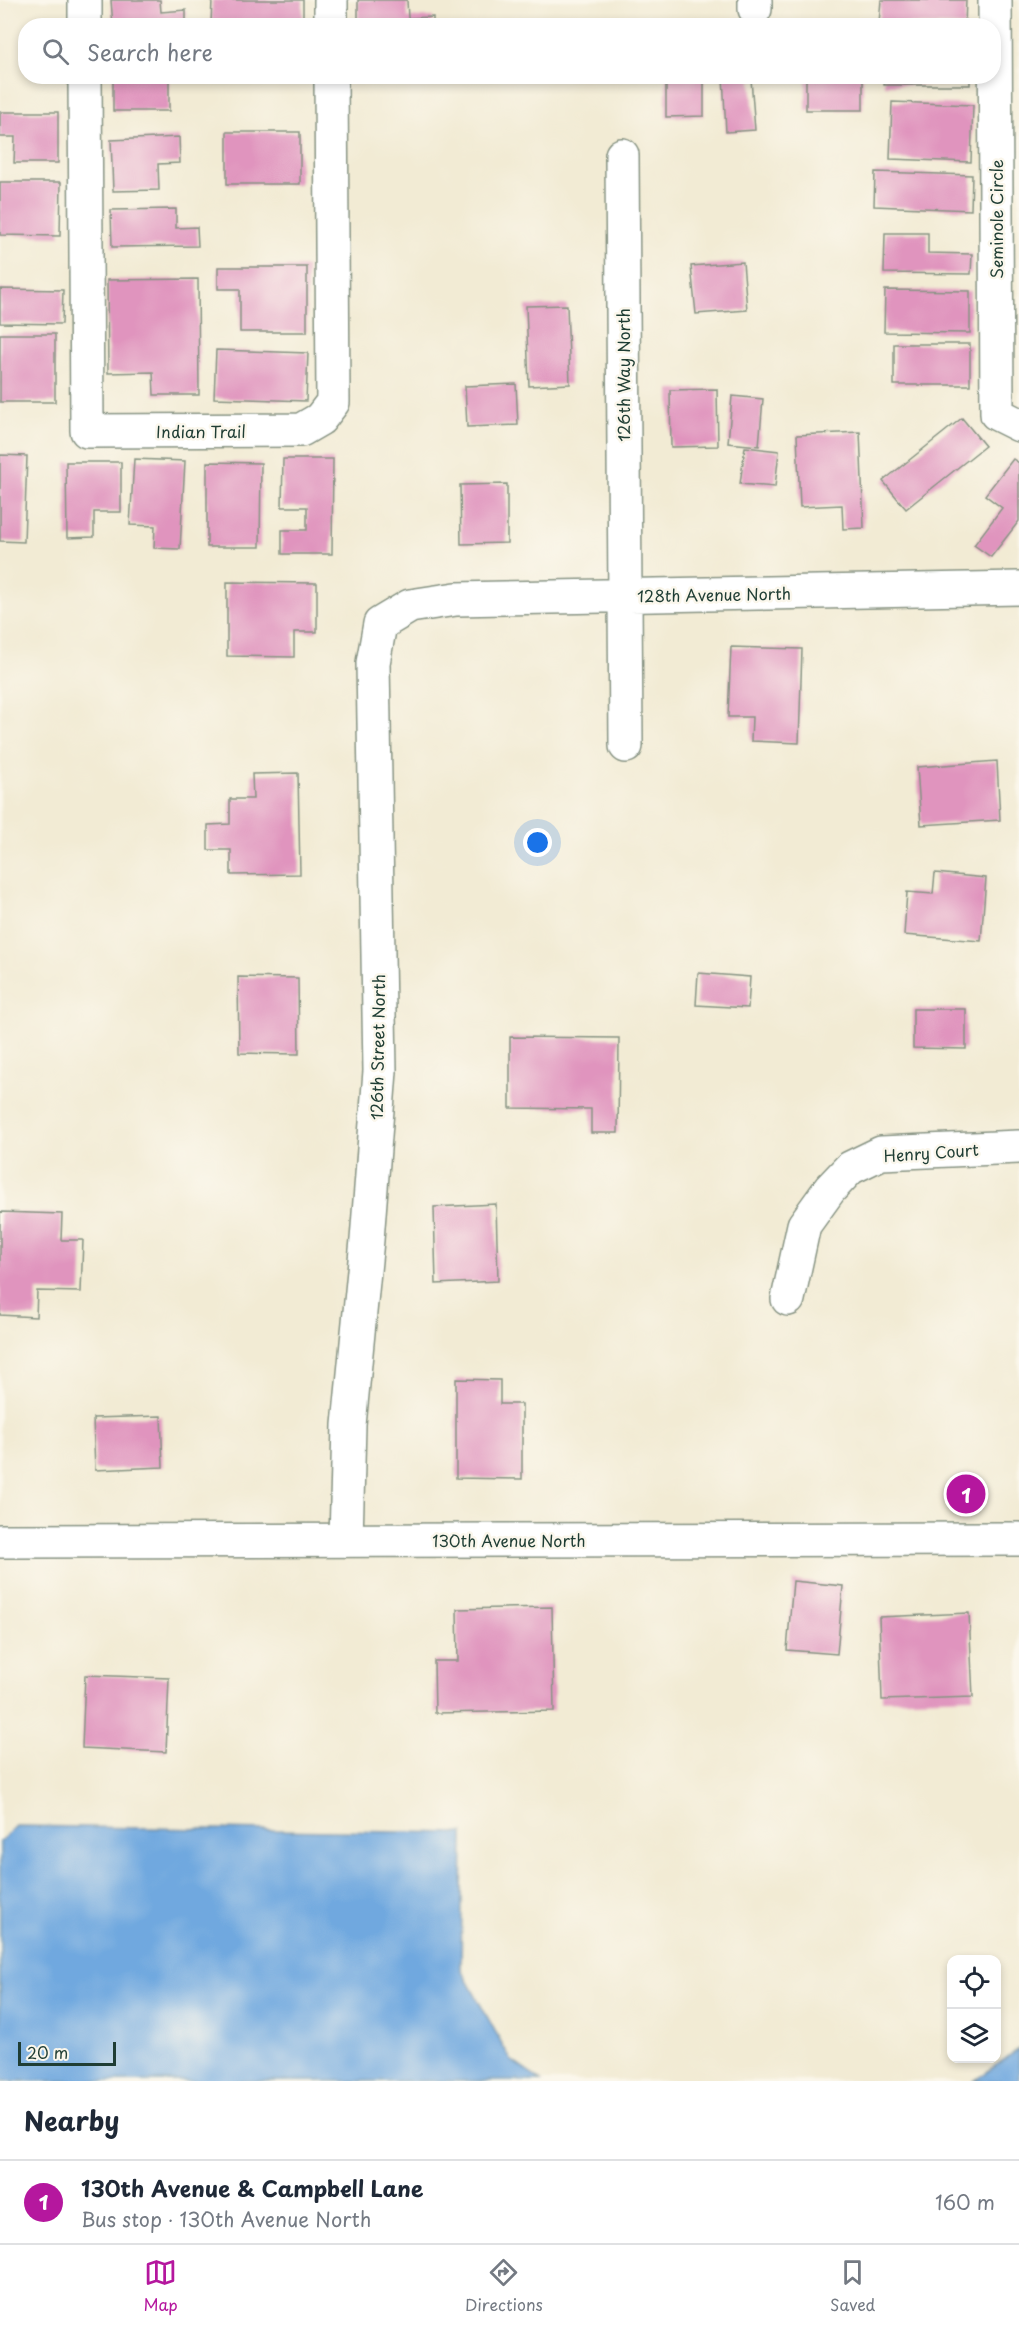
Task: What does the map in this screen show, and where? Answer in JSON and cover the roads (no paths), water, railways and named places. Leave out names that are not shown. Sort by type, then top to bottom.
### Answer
[{"type":"street","points":[[85,0],[85,18]]},
{"type":"street","points":[[331,0],[331,18]]},
{"type":"street","name":"Seminole Circle","points":[[995,0],[996,18]]},
{"type":"street","name":"Indian Trail","points":[[85,84],[87,431],[301,430],[320,419],[333,402],[331,84]]},
{"type":"street","name":"Seminole Circle","points":[[1000,84],[1007,210],[998,414],[1019,425]]},
{"type":"street","name":"126th Way North","points":[[622,155],[626,746]]},
{"type":"street","name":"128th Avenue North","points":[[410,606],[456,598],[1019,588]]},
{"type":"street","name":"126th Street North","points":[[346,1540],[349,1425],[368,1240],[380,1071],[373,663],[380,624],[410,606]]},
{"type":"street","name":"Henry Court","points":[[788,1299],[804,1225],[830,1189],[850,1168],[881,1153],[1019,1147]]},
{"type":"street","name":"130th Avenue North","points":[[0,1541],[1019,1539]]},
{"type":"water","points":[[16,1826],[463,1833],[461,1969],[511,2060],[541,2081],[0,2081],[0,1842]]},
{"type":"water","points":[[1019,2049],[1019,2081],[974,2081],[1001,2063]]},
{"type":"place","name":"130th Avenue & Campbell Lane","points":[[966,1494]]}]
